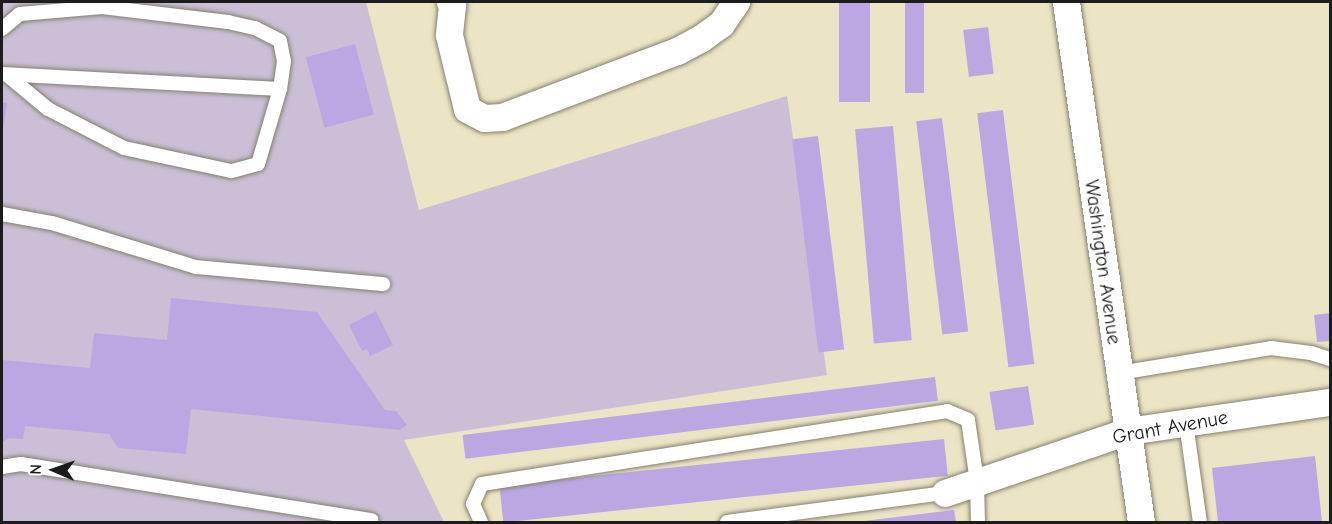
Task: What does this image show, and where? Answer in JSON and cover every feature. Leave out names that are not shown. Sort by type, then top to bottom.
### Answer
[{"type":"street","points":[[457,3],[449,35],[467,109],[484,118],[502,117],[677,51],[700,39],[720,24],[736,2]]},
{"type":"street","name":"Washington Avenue","points":[[1066,2],[1141,522]]},
{"type":"street","name":"Grant Avenue","points":[[945,493],[1128,431],[1330,402]]},
{"type":"lane","points":[[2,29],[20,14],[102,7],[255,28],[280,41],[284,61],[280,89],[258,164],[231,171],[124,148],[48,109],[4,75]]},
{"type":"lane","points":[[4,75],[280,89]]},
{"type":"lane","points":[[2,214],[52,223],[196,267],[383,284]]},
{"type":"lane","points":[[1119,373],[1271,348],[1311,353],[1330,359]]},
{"type":"lane","points":[[481,522],[473,504],[482,484],[947,411],[968,420],[977,482],[978,522]]},
{"type":"lane","points":[[1186,423],[1200,522]]},
{"type":"lane","points":[[2,466],[21,464],[372,520]]},
{"type":"lane","points":[[727,522],[945,493]]},
{"type":"shaded area","points":[[2,2],[366,2],[419,210],[787,96],[827,375],[404,440],[444,522],[2,522]]},
{"type":"building","points":[[839,2],[870,2],[870,102],[839,102]]},
{"type":"building","points":[[905,2],[924,2],[924,93],[905,93]]},
{"type":"building","points":[[988,27],[994,74],[969,77],[963,30]]},
{"type":"building","points":[[355,44],[374,115],[325,128],[306,57]]},
{"type":"building","points":[[2,102],[7,103],[3,130],[2,130]]},
{"type":"building","points":[[1003,110],[1034,364],[1008,367],[977,113]]},
{"type":"building","points":[[942,118],[968,331],[942,335],[916,121]]},
{"type":"building","points":[[893,126],[912,340],[874,343],[855,129]]},
{"type":"building","points":[[818,136],[844,349],[818,353],[792,139]]},
{"type":"building","points":[[171,298],[317,312],[385,410],[396,411],[407,425],[400,430],[191,409],[186,454],[118,448],[109,434],[25,426],[23,439],[9,438],[2,443],[2,360],[90,368],[94,333],[167,340]]},
{"type":"building","points":[[376,311],[393,345],[370,356],[367,349],[362,351],[349,325]]},
{"type":"building","points":[[1330,313],[1330,341],[1317,342],[1314,315]]},
{"type":"building","points":[[935,377],[938,401],[465,459],[463,435]]},
{"type":"building","points":[[1028,386],[1034,425],[996,431],[989,392]]},
{"type":"building","points":[[944,439],[948,476],[508,522],[503,522],[499,486]]},
{"type":"building","points":[[1315,456],[1322,522],[1218,522],[1212,468]]},
{"type":"building","points":[[954,510],[956,522],[864,522],[864,521]]}]
